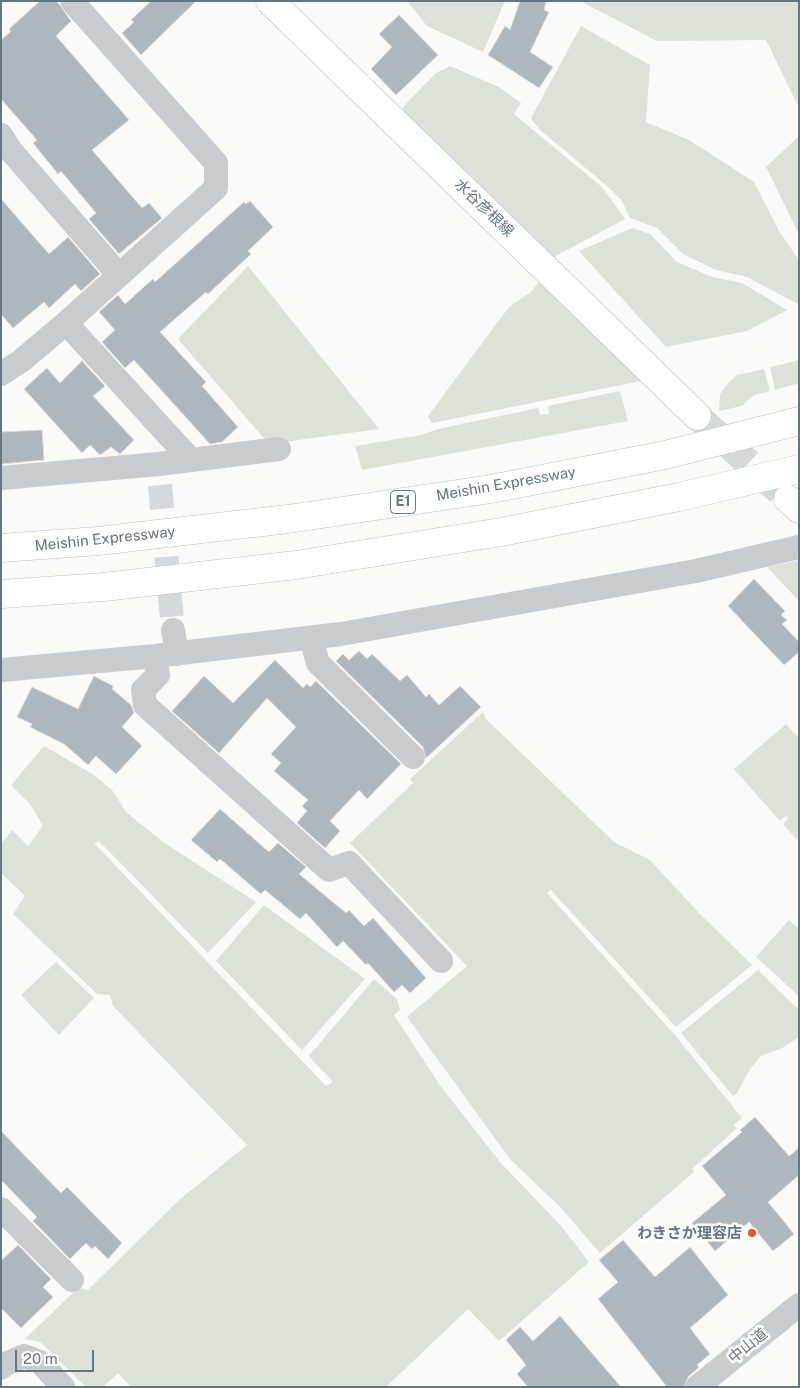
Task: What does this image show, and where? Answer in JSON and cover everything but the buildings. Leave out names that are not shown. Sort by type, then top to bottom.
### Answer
[{"type":"main road","name":"水谷彦根線","points":[[270,1],[697,416]]},
{"type":"main road","name":"Meishin Expressway","points":[[1,548],[98,541],[288,518],[491,489],[665,455],[799,421]]},
{"type":"main road","points":[[1,594],[104,587],[316,562],[501,532],[679,497],[799,469]]},
{"type":"street","points":[[1,374],[22,361],[66,323],[216,188],[216,163],[84,5]]},
{"type":"street","points":[[1,135],[11,151],[120,275]]},
{"type":"street","points":[[66,323],[190,459]]},
{"type":"street","points":[[1,478],[159,475],[190,459],[279,448]]},
{"type":"street","points":[[1,670],[166,655],[311,638],[686,572],[799,547]]},
{"type":"street","points":[[173,630],[158,675],[143,690],[145,705],[329,870],[349,863],[441,961]]},
{"type":"street","points":[[311,638],[318,663],[413,757]]},
{"type":"street","points":[[1,1209],[72,1280]]},
{"type":"street","name":"中山道","points":[[697,1387],[799,1305]]},
{"type":"street","points":[[3,1364],[24,1356],[40,1362],[63,1387]]},
{"type":"shaded area","points":[[407,1],[505,1],[483,52],[427,26]]},
{"type":"shaded area","points":[[580,1],[799,1],[799,108],[766,40],[657,41]]},
{"type":"shaded area","points":[[581,26],[650,65],[646,122],[689,140],[754,182],[779,231],[799,260],[798,304],[747,277],[716,270],[683,254],[657,228],[630,218],[622,201],[606,185],[539,129],[531,118]]},
{"type":"shaded area","points":[[450,66],[499,87],[521,103],[514,114],[602,187],[625,219],[552,258],[404,115],[403,107],[436,73]]},
{"type":"shaded area","points":[[799,136],[799,234],[766,167]]},
{"type":"shaded area","points":[[632,228],[650,234],[677,262],[712,277],[742,283],[787,310],[747,331],[666,347],[579,251]]},
{"type":"shaded area","points":[[248,266],[379,429],[269,444],[178,339]]},
{"type":"shaded area","points":[[541,279],[641,381],[432,423],[428,416],[509,307],[531,292]]},
{"type":"shaded area","points":[[799,360],[799,383],[775,390],[770,367]]},
{"type":"shaded area","points":[[764,369],[770,391],[754,395],[742,406],[719,411],[720,394],[730,381],[737,375]]},
{"type":"shaded area","points":[[620,391],[628,421],[362,470],[355,446],[421,435],[438,429],[538,408],[540,415],[549,414],[548,406]]},
{"type":"shaded area","points":[[799,560],[799,601],[767,567]]},
{"type":"shaded area","points":[[483,712],[486,719],[614,842],[650,860],[699,913],[752,965],[676,1027],[551,890],[547,893],[674,1034],[742,1118],[734,1125],[737,1128],[692,1169],[694,1172],[600,1253],[561,1208],[510,1159],[407,1017],[467,966],[350,843],[413,783],[410,779]]},
{"type":"shaded area","points":[[786,724],[799,738],[799,838],[797,840],[783,824],[788,819],[786,816],[780,821],[734,769]]},
{"type":"shaded area","points":[[44,746],[94,775],[112,790],[126,812],[163,842],[256,902],[208,953],[99,841],[94,843],[326,1086],[333,1082],[309,1056],[374,979],[397,999],[400,1010],[394,1015],[439,1084],[500,1162],[562,1227],[589,1262],[499,1341],[468,1309],[386,1387],[131,1387],[118,1373],[103,1387],[86,1387],[40,1342],[25,1339],[78,1288],[88,1290],[179,1200],[247,1145],[113,1006],[110,995],[97,994],[13,914],[25,896],[1,873],[1,844],[12,830],[28,846],[43,826],[30,804],[11,785]]},
{"type":"shaded area","points":[[264,905],[365,979],[302,1050],[216,961]]},
{"type":"shaded area","points":[[789,920],[799,929],[799,996],[756,957]]},
{"type":"shaded area","points":[[56,962],[94,998],[59,1035],[21,995]]},
{"type":"shaded area","points":[[758,970],[799,1010],[799,1037],[784,1047],[761,1056],[750,1069],[737,1093],[733,1096],[681,1033]]},
{"type":"tunnel","points":[[697,416],[788,499]]},
{"type":"tunnel","points":[[160,485],[173,630]]},
{"type":"place","name":"わきさか理容店","points":[[752,1233]]}]
